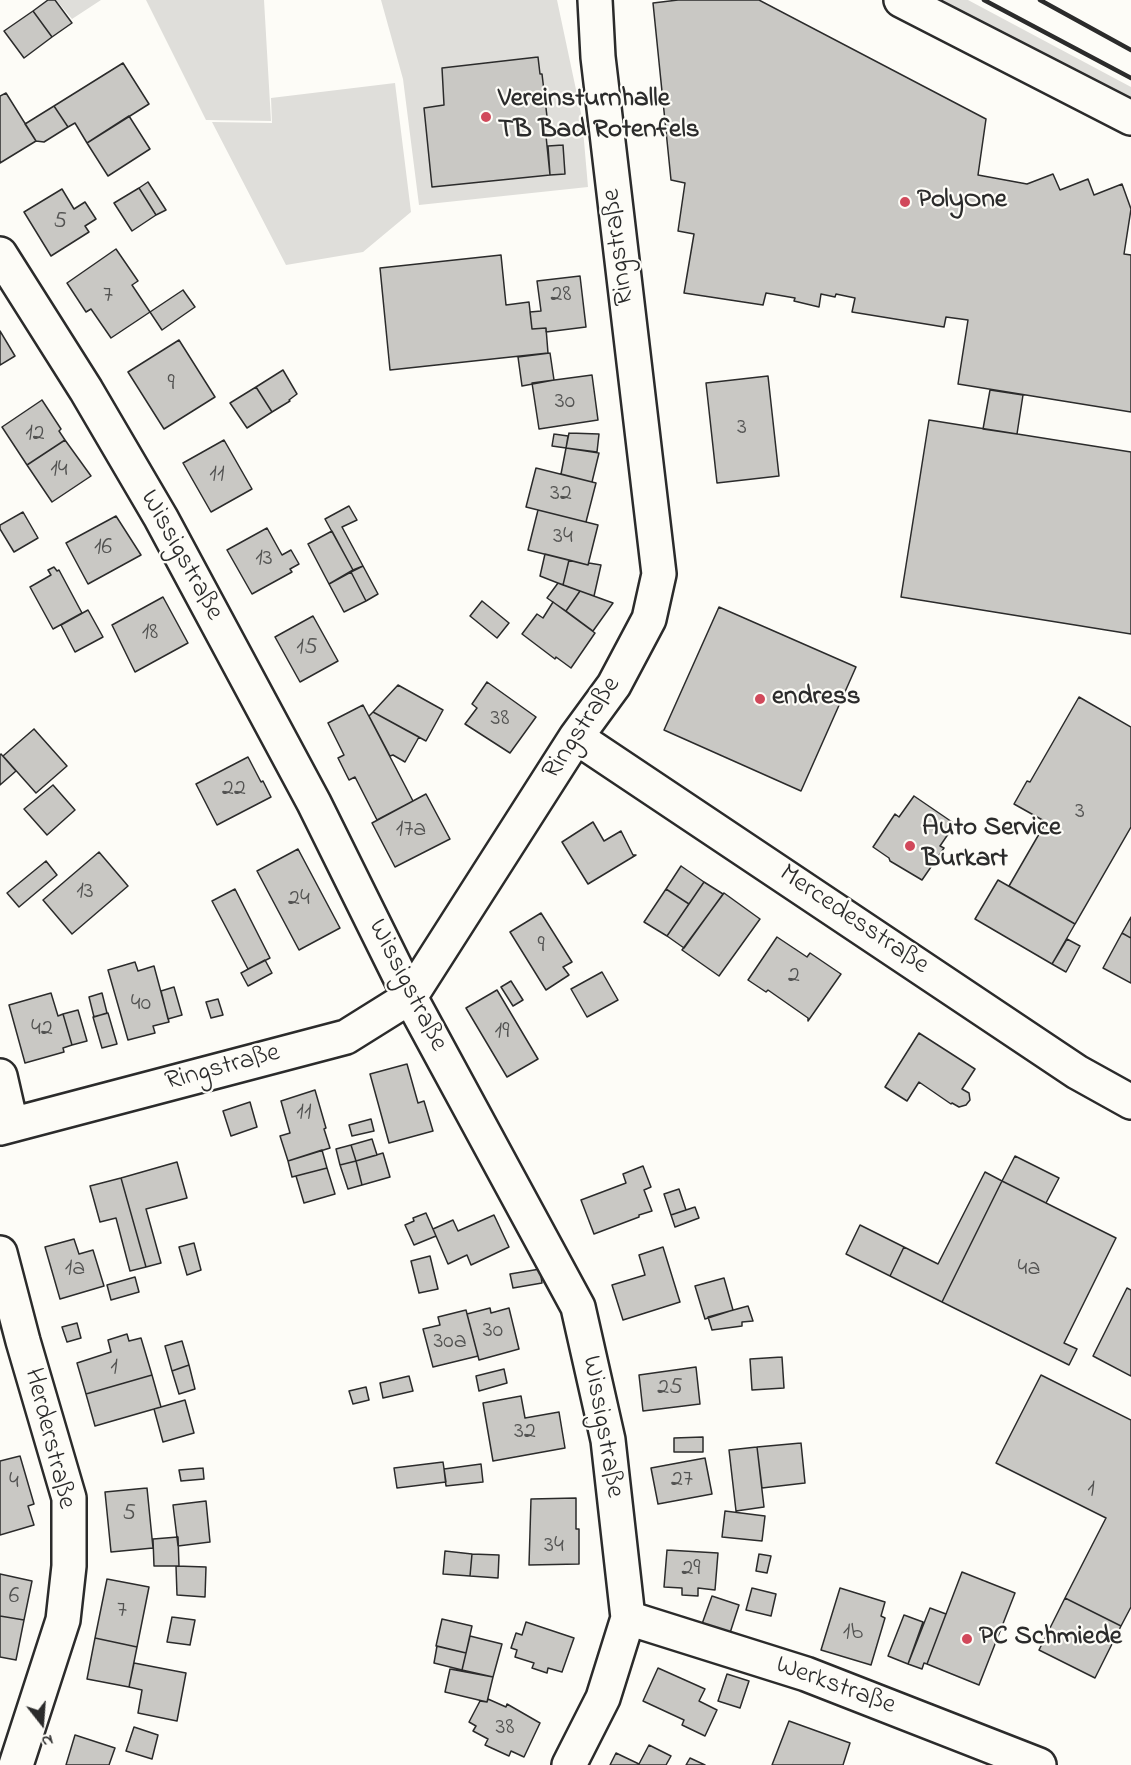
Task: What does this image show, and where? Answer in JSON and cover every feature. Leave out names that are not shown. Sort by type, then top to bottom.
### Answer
[{"type":"street","name":"Ringstraße","points":[[6,1126],[346,1037],[410,997],[576,737],[614,685],[649,619],[659,574],[598,57],[595,0]]},
{"type":"street","points":[[901,0],[1131,118]]},
{"type":"street","name":"Wissigstraße","points":[[0,254],[86,390],[161,518],[314,803],[410,997],[578,1307],[608,1440],[628,1618],[603,1698],[569,1765]]},
{"type":"street","name":"Mercedesstraße","points":[[576,737],[1077,1072],[1131,1102]]},
{"type":"street","points":[[0,1076],[6,1126]]},
{"type":"street","name":"Herderstraße","points":[[0,1253],[69,1498],[69,1566],[63,1620],[16,1765]]},
{"type":"street","name":"Werkstraße","points":[[628,1618],[806,1674],[1039,1765]]},
{"type":"shaded area","points":[[56,0],[101,0],[72,19]]},
{"type":"shaded area","points":[[146,0],[264,0],[271,121],[206,120]]},
{"type":"shaded area","points":[[381,0],[557,0],[582,118],[588,187],[419,205],[403,79]]},
{"type":"shaded area","points":[[939,0],[968,0],[1131,87],[1131,100]]},
{"type":"shaded area","points":[[395,83],[411,212],[363,252],[286,265],[212,122],[272,123],[271,98]]},
{"type":"building","points":[[48,0],[55,0],[72,23],[52,37],[33,11]]},
{"type":"building","name":"PolyOne","points":[[678,0],[759,0],[986,119],[978,175],[1027,184],[1053,174],[1060,190],[1088,179],[1094,195],[1122,184],[1131,209],[1124,254],[1131,255],[1131,412],[958,384],[968,320],[946,317],[944,327],[852,312],[855,298],[836,294],[835,297],[821,294],[819,307],[794,301],[795,298],[766,293],[763,305],[684,293],[694,234],[678,231],[685,183],[671,180],[653,3]]},
{"type":"building","points":[[33,11],[52,37],[24,58],[4,31]]},
{"type":"building","name":"Vereinsturnhalle TB Bad Rotenfels","points":[[538,57],[548,125],[545,126],[550,175],[432,187],[424,108],[444,105],[442,68]]},
{"type":"building","points":[[123,63],[149,104],[87,143],[75,123],[68,127],[54,106]]},
{"type":"building","points":[[6,93],[36,141],[0,163],[0,96]]},
{"type":"building","points":[[54,106],[68,127],[44,142],[36,141],[25,124]]},
{"type":"building","points":[[129,116],[150,149],[108,176],[87,143]]},
{"type":"building","points":[[563,145],[565,174],[550,175],[548,146]]},
{"type":"building","points":[[148,182],[166,210],[156,215],[139,188]]},
{"type":"building","points":[[139,188],[156,215],[132,231],[114,203]]},
{"type":"building","points":[[62,189],[74,209],[85,202],[96,219],[85,226],[89,232],[51,256],[24,212]]},
{"type":"building","points":[[116,249],[138,281],[132,285],[150,312],[111,338],[91,309],[86,312],[67,283]]},
{"type":"building","points":[[501,255],[506,305],[529,302],[532,329],[546,328],[548,353],[390,370],[380,268]]},
{"type":"building","points":[[580,276],[586,327],[546,332],[546,328],[532,329],[530,312],[541,311],[537,281]]},
{"type":"building","points":[[183,290],[195,307],[162,330],[150,312]]},
{"type":"building","points":[[0,331],[15,356],[0,365]]},
{"type":"building","points":[[179,340],[215,397],[164,429],[128,372]]},
{"type":"building","points":[[550,353],[554,380],[522,386],[518,357]]},
{"type":"building","points":[[283,370],[297,394],[272,412],[256,387]]},
{"type":"building","points":[[592,375],[598,420],[539,429],[532,383]]},
{"type":"building","points":[[768,376],[779,476],[717,483],[706,383]]},
{"type":"building","points":[[256,387],[272,412],[247,428],[230,403]]},
{"type":"building","points":[[990,390],[1023,395],[1017,434],[983,429]]},
{"type":"building","points":[[42,400],[61,429],[59,431],[65,440],[27,465],[2,427]]},
{"type":"building","points":[[929,420],[1131,452],[1131,634],[901,597]]},
{"type":"building","points":[[569,433],[599,434],[597,452],[566,448]]},
{"type":"building","points":[[554,434],[568,436],[566,448],[552,446]]},
{"type":"building","points":[[65,440],[91,476],[52,502],[27,465]]},
{"type":"building","points":[[224,440],[252,489],[211,512],[183,463]]},
{"type":"building","points":[[566,448],[599,453],[592,482],[561,474]]},
{"type":"building","points":[[536,468],[596,483],[586,522],[526,507]]},
{"type":"building","points":[[349,506],[357,520],[342,527],[363,566],[353,570],[325,519]]},
{"type":"building","points":[[538,510],[598,525],[588,565],[528,550]]},
{"type":"building","points":[[23,512],[38,538],[14,552],[0,529],[0,525]]},
{"type":"building","points":[[116,516],[141,555],[88,584],[66,543]]},
{"type":"building","points":[[267,528],[282,555],[291,550],[299,564],[290,569],[292,572],[252,594],[227,550]]},
{"type":"building","points":[[332,531],[353,570],[329,584],[308,544]]},
{"type":"building","points":[[545,554],[569,560],[563,585],[540,576]]},
{"type":"building","points":[[569,560],[588,565],[589,563],[601,565],[594,596],[563,585]]},
{"type":"building","points":[[363,566],[378,594],[366,601],[351,572]]},
{"type":"building","points":[[54,567],[57,571],[59,570],[82,613],[53,629],[30,587],[51,575],[48,570]]},
{"type":"building","points":[[351,572],[366,601],[344,612],[329,584]]},
{"type":"building","points":[[558,583],[580,591],[566,611],[547,598]]},
{"type":"building","points":[[580,591],[613,603],[593,631],[566,611]]},
{"type":"building","points":[[163,597],[188,643],[135,672],[112,625]]},
{"type":"building","points":[[482,601],[509,623],[497,638],[470,616]]},
{"type":"building","points":[[553,602],[595,633],[571,668],[522,634],[537,614],[543,618]]},
{"type":"building","name":"endress","points":[[719,607],[856,667],[801,791],[664,730]]},
{"type":"building","points":[[88,610],[103,637],[75,652],[61,625]]},
{"type":"building","points":[[313,616],[338,661],[300,682],[275,637]]},
{"type":"building","points":[[487,682],[536,717],[510,753],[465,724],[477,708],[472,704]]},
{"type":"building","points":[[398,685],[443,710],[426,741],[373,712]]},
{"type":"building","points":[[1079,697],[1131,727],[1131,827],[1075,924],[1009,886],[1046,822],[1014,804],[1027,781],[1030,782]]},
{"type":"building","points":[[363,705],[413,801],[377,820],[355,777],[349,780],[338,758],[344,755],[328,723]]},
{"type":"building","points":[[373,712],[419,737],[405,762],[393,755],[390,756],[369,716]]},
{"type":"building","points":[[34,729],[67,766],[36,793],[3,756]]},
{"type":"building","points":[[0,755],[16,771],[0,785]]},
{"type":"building","points":[[248,757],[271,797],[217,825],[196,784]]},
{"type":"building","points":[[53,785],[75,810],[47,835],[24,809]]},
{"type":"building","points":[[426,794],[450,839],[395,867],[372,823]]},
{"type":"building","points":[[914,796],[955,824],[940,846],[944,848],[922,880],[890,861],[873,847],[895,814],[899,817]]},
{"type":"building","points":[[593,822],[604,841],[621,831],[633,855],[636,855],[588,884],[562,842]]},
{"type":"building","points":[[298,849],[340,928],[299,950],[257,871]]},
{"type":"building","points":[[99,852],[128,886],[72,934],[43,900]]},
{"type":"building","points":[[46,861],[57,875],[19,907],[7,893]]},
{"type":"building","points":[[681,866],[704,882],[689,904],[666,889]]},
{"type":"building","points":[[998,880],[1075,924],[1052,964],[975,919]]},
{"type":"building","points":[[704,882],[723,894],[684,948],[667,936]]},
{"type":"building","points":[[235,889],[270,958],[248,969],[212,901]]},
{"type":"building","points":[[666,889],[689,904],[667,936],[644,922]]},
{"type":"building","points":[[724,893],[760,919],[719,976],[682,950]]},
{"type":"building","points":[[541,913],[572,962],[563,967],[569,975],[546,990],[510,932]]},
{"type":"building","points":[[1131,917],[1131,938],[1122,933]]},
{"type":"building","points":[[1122,933],[1131,938],[1131,983],[1103,968]]},
{"type":"building","points":[[777,937],[807,957],[810,953],[841,974],[808,1021],[808,1018],[768,990],[766,992],[748,980]]},
{"type":"building","points":[[1067,939],[1080,946],[1066,972],[1052,964]]},
{"type":"building","points":[[265,960],[272,973],[248,986],[241,973]]},
{"type":"building","points":[[135,962],[138,971],[154,966],[169,1022],[153,1026],[155,1033],[128,1040],[108,970]]},
{"type":"building","points":[[602,972],[618,1000],[587,1017],[571,989]]},
{"type":"building","points":[[511,981],[523,1000],[513,1006],[501,987]]},
{"type":"building","points":[[174,987],[182,1015],[168,1019],[161,991]]},
{"type":"building","points":[[497,990],[538,1059],[507,1077],[466,1008]]},
{"type":"building","points":[[51,993],[58,1016],[63,1014],[72,1045],[63,1048],[64,1052],[25,1063],[9,1005]]},
{"type":"building","points":[[102,993],[107,1013],[94,1017],[89,997]]},
{"type":"building","points":[[218,999],[223,1015],[211,1018],[206,1002]]},
{"type":"building","points":[[78,1010],[87,1041],[72,1045],[63,1014]]},
{"type":"building","points":[[108,1013],[117,1044],[102,1048],[93,1017]]},
{"type":"building","points":[[919,1033],[975,1069],[962,1089],[969,1093],[970,1100],[966,1105],[959,1107],[951,1104],[919,1082],[907,1101],[885,1087]]},
{"type":"building","points":[[407,1064],[418,1103],[424,1101],[433,1131],[389,1143],[370,1074]]},
{"type":"building","points":[[315,1090],[330,1148],[288,1161],[280,1136],[290,1133],[281,1101]]},
{"type":"building","points":[[250,1102],[257,1127],[231,1136],[223,1111]]},
{"type":"building","points":[[371,1119],[374,1131],[352,1136],[349,1125]]},
{"type":"building","points":[[372,1139],[377,1155],[356,1161],[351,1145]]},
{"type":"building","points":[[351,1145],[356,1161],[340,1165],[336,1149]]},
{"type":"building","points":[[322,1150],[327,1168],[292,1177],[288,1161]]},
{"type":"building","points":[[383,1153],[390,1177],[362,1185],[356,1161]]},
{"type":"building","points":[[1015,1156],[1059,1178],[1046,1203],[1002,1181]]},
{"type":"building","points":[[356,1161],[362,1185],[348,1189],[340,1165]]},
{"type":"building","points":[[177,1162],[187,1198],[146,1209],[161,1263],[146,1267],[121,1178]]},
{"type":"building","points":[[643,1166],[651,1187],[644,1190],[652,1211],[594,1234],[581,1200],[626,1183],[623,1174]]},
{"type":"building","points":[[327,1168],[335,1194],[304,1203],[296,1176]]},
{"type":"building","points":[[985,1172],[1002,1181],[942,1302],[890,1276],[904,1247],[938,1264]]},
{"type":"building","points":[[121,1178],[146,1267],[130,1271],[116,1218],[100,1222],[90,1186]]},
{"type":"building","points":[[1002,1181],[1116,1238],[1064,1343],[1077,1349],[1069,1365],[942,1302]]},
{"type":"building","points":[[679,1189],[686,1210],[671,1215],[664,1194]]},
{"type":"building","points":[[695,1207],[699,1218],[675,1227],[671,1215]]},
{"type":"building","points":[[426,1213],[436,1236],[414,1245],[405,1225],[414,1221],[413,1218]]},
{"type":"building","points":[[494,1215],[509,1247],[471,1265],[467,1255],[448,1264],[433,1229],[453,1220],[458,1231]]},
{"type":"building","points":[[860,1225],[904,1247],[890,1276],[846,1254]]},
{"type":"building","points":[[74,1239],[79,1254],[93,1250],[104,1286],[60,1299],[45,1247]]},
{"type":"building","points":[[194,1243],[201,1270],[187,1275],[179,1247]]},
{"type":"building","points":[[663,1247],[680,1302],[623,1320],[612,1285],[645,1275],[639,1255]]},
{"type":"building","points":[[430,1256],[438,1289],[419,1293],[411,1261]]},
{"type":"building","points":[[540,1269],[542,1283],[513,1288],[510,1274]]},
{"type":"building","points":[[135,1277],[139,1292],[111,1300],[107,1285]]},
{"type":"building","points":[[724,1278],[733,1310],[705,1319],[695,1286]]},
{"type":"building","points":[[1127,1288],[1131,1290],[1131,1376],[1093,1356]]},
{"type":"building","points":[[748,1306],[753,1321],[742,1322],[742,1326],[712,1330],[708,1317]]},
{"type":"building","points":[[490,1308],[491,1313],[509,1308],[519,1349],[479,1360],[467,1314]]},
{"type":"building","points":[[466,1310],[478,1356],[433,1367],[423,1329],[440,1325],[438,1317]]},
{"type":"building","points":[[77,1323],[81,1338],[67,1342],[62,1327]]},
{"type":"building","points":[[127,1334],[129,1341],[141,1338],[152,1375],[86,1394],[77,1363],[111,1352],[108,1340]]},
{"type":"building","points":[[182,1341],[189,1365],[172,1371],[165,1346]]},
{"type":"building","points":[[782,1357],[784,1388],[752,1390],[750,1359]]},
{"type":"building","points":[[189,1365],[195,1389],[179,1394],[172,1371]]},
{"type":"building","points":[[696,1367],[700,1404],[643,1411],[639,1375]]},
{"type":"building","points":[[504,1369],[507,1383],[479,1391],[476,1376]]},
{"type":"building","points":[[152,1375],[161,1407],[95,1426],[86,1394]]},
{"type":"building","points":[[1041,1375],[1131,1420],[1131,1607],[1121,1626],[1065,1598],[1106,1518],[996,1463]]},
{"type":"building","points":[[409,1376],[413,1391],[383,1398],[380,1383]]},
{"type":"building","points":[[366,1387],[369,1400],[353,1404],[349,1391]]},
{"type":"building","points":[[521,1396],[525,1418],[559,1412],[565,1448],[493,1461],[483,1403]]},
{"type":"building","points":[[185,1400],[194,1433],[163,1442],[154,1409]]},
{"type":"building","points":[[703,1437],[703,1452],[674,1452],[674,1438]]},
{"type":"building","points":[[801,1443],[805,1483],[762,1488],[757,1447]]},
{"type":"building","points":[[757,1447],[764,1507],[736,1511],[729,1450]]},
{"type":"building","points":[[20,1456],[34,1504],[28,1506],[34,1525],[0,1535],[0,1461]]},
{"type":"building","points":[[705,1458],[712,1494],[658,1504],[651,1468]]},
{"type":"building","points":[[443,1462],[446,1482],[397,1488],[394,1468]]},
{"type":"building","points":[[481,1464],[483,1482],[446,1486],[444,1469]]},
{"type":"building","points":[[203,1468],[204,1479],[181,1481],[179,1470]]},
{"type":"building","points":[[147,1488],[153,1548],[111,1552],[105,1492]]},
{"type":"building","points":[[576,1498],[579,1564],[529,1565],[531,1499]]},
{"type":"building","points":[[206,1501],[210,1542],[178,1546],[173,1505]]},
{"type":"building","points":[[725,1511],[765,1516],[762,1541],[722,1537]]},
{"type":"building","points":[[178,1537],[179,1566],[154,1566],[153,1539]]},
{"type":"building","points":[[667,1550],[718,1553],[715,1590],[698,1588],[698,1596],[682,1595],[682,1588],[664,1587]]},
{"type":"building","points":[[445,1551],[472,1554],[470,1576],[443,1574]]},
{"type":"building","points":[[472,1554],[499,1555],[498,1578],[470,1576]]},
{"type":"building","points":[[759,1554],[771,1556],[767,1573],[756,1571]]},
{"type":"building","points":[[176,1566],[206,1567],[205,1597],[177,1595]]},
{"type":"building","name":"PC Schmiede","points":[[962,1572],[1015,1593],[979,1685],[927,1664]]},
{"type":"building","points":[[0,1574],[32,1581],[24,1620],[0,1616]]},
{"type":"building","points":[[107,1579],[149,1587],[137,1647],[95,1638]]},
{"type":"building","points":[[752,1588],[776,1594],[771,1616],[746,1610]]},
{"type":"building","points":[[840,1588],[885,1602],[881,1616],[885,1618],[871,1665],[821,1650]]},
{"type":"building","points":[[712,1596],[739,1605],[730,1633],[702,1624]]},
{"type":"building","points":[[1065,1598],[1121,1626],[1095,1678],[1039,1650]]},
{"type":"building","points":[[930,1608],[946,1614],[927,1664],[924,1663],[922,1669],[908,1664]]},
{"type":"building","points":[[904,1615],[923,1622],[908,1664],[888,1656]]},
{"type":"building","points":[[0,1616],[24,1620],[16,1660],[0,1657]]},
{"type":"building","points":[[172,1617],[195,1620],[190,1645],[167,1642]]},
{"type":"building","points":[[442,1619],[472,1626],[466,1653],[436,1646]]},
{"type":"building","points":[[526,1622],[574,1638],[562,1672],[548,1668],[547,1673],[532,1668],[534,1663],[515,1657],[517,1650],[511,1648],[516,1633],[522,1635]]},
{"type":"building","points":[[470,1636],[502,1644],[493,1677],[462,1670]]},
{"type":"building","points":[[95,1638],[137,1647],[129,1687],[87,1679]]},
{"type":"building","points":[[437,1646],[466,1653],[462,1670],[434,1663]]},
{"type":"building","points":[[134,1663],[186,1673],[177,1721],[138,1713],[142,1690],[129,1687]]},
{"type":"building","points":[[658,1668],[705,1689],[699,1701],[717,1710],[705,1736],[682,1725],[684,1720],[643,1701]]},
{"type":"building","points":[[450,1669],[493,1677],[487,1702],[445,1692]]},
{"type":"building","points":[[727,1674],[749,1681],[740,1708],[718,1701]]},
{"type":"building","points":[[488,1699],[506,1707],[507,1704],[540,1723],[524,1757],[511,1751],[509,1756],[485,1745],[488,1739],[473,1731],[476,1726],[469,1722],[480,1701],[487,1702]]},
{"type":"building","points":[[789,1721],[850,1743],[843,1765],[772,1765]]},
{"type":"building","points":[[134,1727],[158,1735],[152,1759],[126,1751]]},
{"type":"building","points":[[75,1735],[115,1748],[109,1765],[66,1765]]},
{"type":"building","points":[[649,1745],[671,1756],[666,1765],[610,1765],[616,1753],[639,1764]]},
{"type":"building","points":[[690,1758],[705,1765],[686,1765]]},
{"type":"railway","points":[[984,0],[1131,78]]},
{"type":"railway","points":[[1040,0],[1131,50]]},
{"type":"place","name":"Vereinsturnhalle TB Bad Rotenfels","points":[[486,117]]},
{"type":"place","name":"PolyOne","points":[[905,202]]},
{"type":"place","name":"endress","points":[[760,699]]},
{"type":"place","name":"Auto Service Burkart","points":[[910,846]]},
{"type":"place","name":"PC Schmiede","points":[[967,1639]]}]
